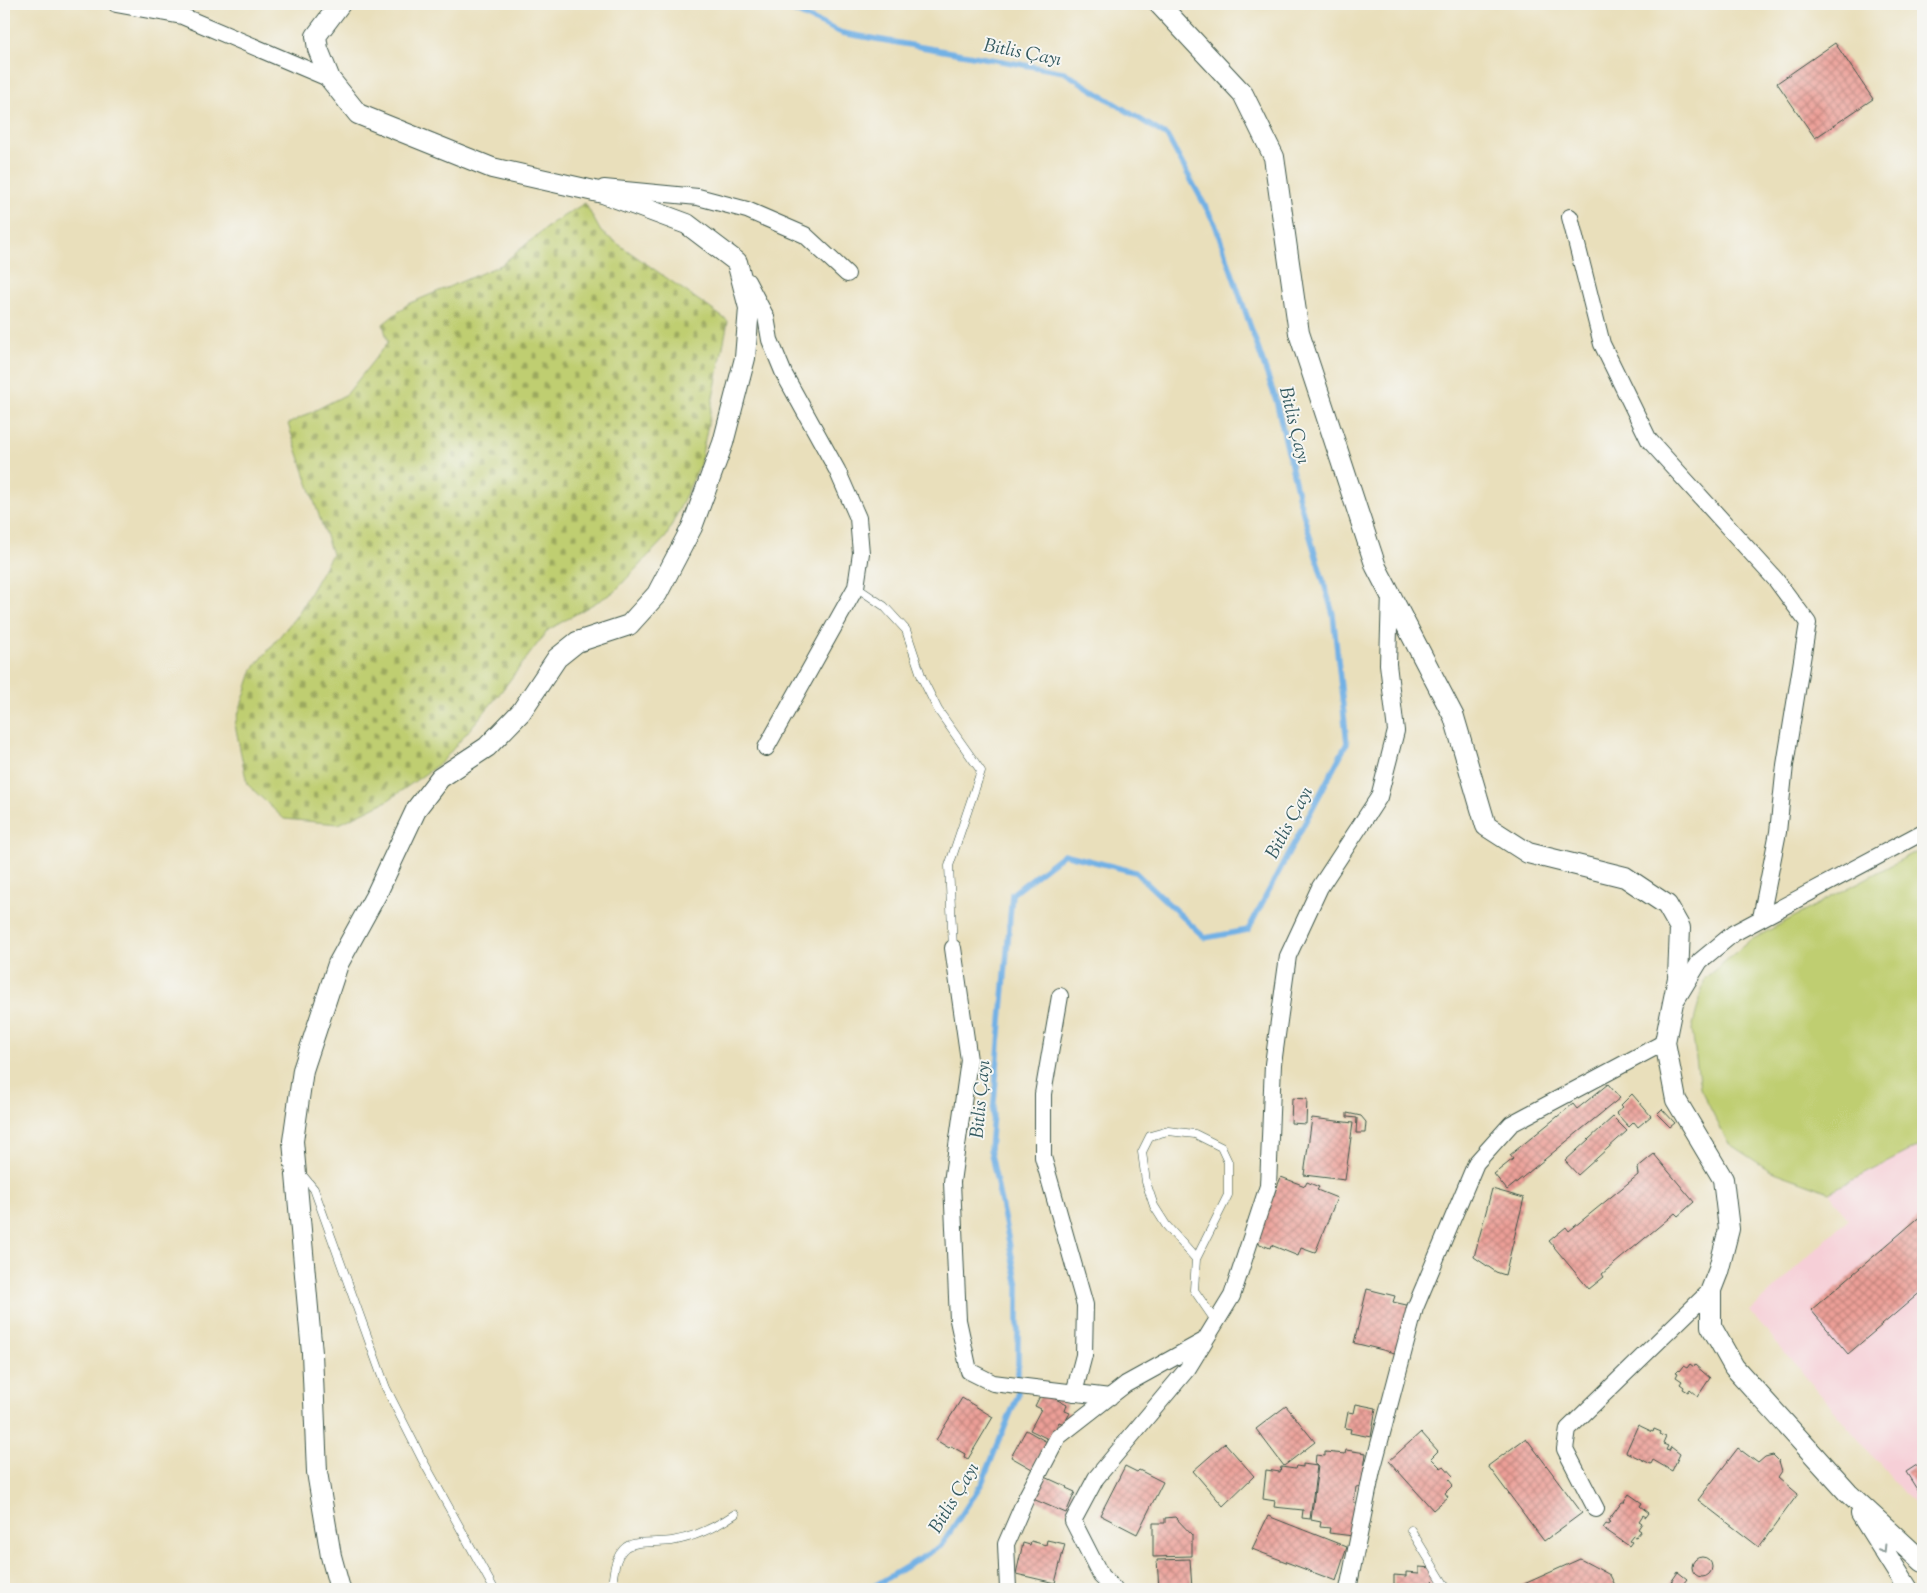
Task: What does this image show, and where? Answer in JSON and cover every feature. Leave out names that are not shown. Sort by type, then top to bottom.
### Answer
[{"type":"street","points":[[116,4],[182,16],[330,79]]},
{"type":"street","points":[[340,4],[316,36],[318,49],[330,79],[358,114],[492,168],[603,193],[687,224],[737,262],[766,317],[770,340],[784,374],[837,470],[858,518],[861,553],[856,587],[766,748]]},
{"type":"street","points":[[1159,4],[1243,94],[1274,157],[1299,333],[1376,567],[1454,717],[1486,826],[1528,853],[1625,878],[1667,904],[1680,928],[1678,978],[1665,1042],[1676,1100],[1723,1179],[1729,1229],[1718,1272],[1711,1290],[1710,1326],[1734,1367],[1848,1493],[1923,1562]]},
{"type":"street","points":[[566,185],[698,197],[747,210],[805,235],[847,274]]},
{"type":"street","points":[[1570,217],[1602,344],[1649,440],[1776,580],[1808,623],[1785,765],[1778,832],[1761,918]]},
{"type":"street","points":[[340,1589],[317,1472],[312,1353],[293,1141],[303,1070],[338,964],[377,893],[417,808],[440,778],[487,747],[521,712],[558,658],[577,642],[629,624],[657,594],[692,526],[723,443],[745,358],[749,308],[737,262]]},
{"type":"street","points":[[1114,1589],[1101,1576],[1073,1522],[1096,1478],[1188,1368],[1232,1296],[1268,1186],[1273,1064],[1288,956],[1320,887],[1379,797],[1396,731],[1388,664],[1390,593]]},
{"type":"street","points":[[1672,1006],[1700,961],[1734,933],[1923,832]]},
{"type":"street","points":[[953,948],[969,1060],[952,1182],[958,1320],[969,1371],[993,1383],[1110,1397]]},
{"type":"street","points":[[1060,996],[1042,1094],[1043,1157],[1085,1305],[1084,1356],[1074,1392]]},
{"type":"street","points":[[1348,1589],[1372,1471],[1415,1308],[1476,1163],[1512,1124],[1665,1042]]},
{"type":"street","points":[[1596,1509],[1565,1449],[1568,1429],[1711,1290]]},
{"type":"street","points":[[1008,1589],[1006,1544],[1026,1498],[1058,1437],[1126,1384],[1205,1341]]},
{"type":"street","points":[[1848,1493],[1908,1589]]},
{"type":"lane","points":[[856,587],[884,606],[906,630],[922,678],[938,710],[981,771],[949,866],[953,948]]},
{"type":"lane","points":[[1196,1259],[1166,1225],[1154,1206],[1146,1182],[1142,1152],[1150,1136],[1168,1131],[1195,1134],[1220,1147],[1228,1162],[1228,1195],[1196,1259],[1194,1290],[1216,1322]]},
{"type":"lane","points":[[296,1168],[306,1177],[314,1189],[386,1388],[422,1459],[494,1589]]},
{"type":"lane","points":[[612,1589],[615,1565],[625,1547],[635,1543],[671,1541],[688,1537],[713,1527],[735,1514]]},
{"type":"lane","points":[[1411,1530],[1447,1589]]},
{"type":"shaded area","points":[[1923,1144],[1923,1516],[1750,1311],[1848,1219],[1829,1192]]},
{"type":"green space","points":[[585,203],[601,232],[728,321],[700,465],[666,537],[614,592],[548,630],[497,697],[442,762],[387,801],[339,824],[284,819],[247,784],[235,724],[253,669],[298,614],[332,554],[288,424],[347,394],[388,342],[383,324],[408,304],[501,265],[552,223]]},
{"type":"green space","points":[[1923,848],[1923,1144],[1829,1192],[1769,1170],[1728,1143],[1700,1088],[1692,1029],[1705,978],[1749,941]]},
{"type":"building","points":[[1835,43],[1873,99],[1815,138],[1777,83]]},
{"type":"building","points":[[1608,1084],[1620,1098],[1507,1190],[1494,1174],[1513,1159],[1510,1155],[1573,1104],[1577,1109]]},
{"type":"building","points":[[1632,1094],[1651,1116],[1638,1127],[1634,1122],[1629,1127],[1616,1113]]},
{"type":"building","points":[[1292,1098],[1307,1099],[1306,1124],[1291,1123]]},
{"type":"building","points":[[1662,1109],[1675,1123],[1670,1127],[1657,1114]]},
{"type":"building","points":[[1347,1113],[1361,1116],[1366,1122],[1365,1133],[1356,1133],[1357,1118],[1347,1117]]},
{"type":"building","points":[[1613,1117],[1627,1131],[1578,1175],[1565,1161]]},
{"type":"building","points":[[1312,1118],[1353,1123],[1345,1180],[1304,1175]]},
{"type":"building","points":[[1654,1154],[1694,1202],[1678,1216],[1675,1213],[1602,1274],[1604,1277],[1589,1289],[1549,1241],[1566,1227],[1569,1231],[1638,1175],[1637,1168]]},
{"type":"building","points":[[1281,1177],[1305,1186],[1307,1182],[1319,1187],[1317,1190],[1337,1198],[1315,1253],[1301,1248],[1298,1256],[1271,1245],[1270,1248],[1255,1242]]},
{"type":"building","points":[[1492,1189],[1524,1198],[1505,1275],[1496,1272],[1474,1257]]},
{"type":"building","points":[[1923,1214],[1923,1290],[1848,1354],[1811,1310]]},
{"type":"building","points":[[1367,1289],[1395,1296],[1393,1302],[1411,1306],[1399,1354],[1354,1343]]},
{"type":"building","points":[[1690,1364],[1694,1367],[1695,1365],[1710,1378],[1698,1396],[1690,1389],[1688,1392],[1683,1389],[1684,1387],[1680,1384],[1682,1381],[1676,1377],[1678,1370],[1683,1366],[1687,1368]]},
{"type":"building","points":[[1042,1392],[1067,1405],[1065,1411],[1070,1413],[1064,1424],[1059,1422],[1050,1440],[1030,1430],[1041,1409],[1035,1406]]},
{"type":"building","points":[[962,1398],[993,1417],[968,1459],[964,1457],[965,1454],[951,1446],[949,1448],[936,1440]]},
{"type":"building","points":[[1356,1404],[1376,1408],[1371,1437],[1350,1433],[1351,1429],[1345,1428],[1348,1412],[1354,1413]]},
{"type":"building","points":[[1286,1406],[1315,1442],[1284,1466],[1256,1429]]},
{"type":"building","points":[[1638,1425],[1653,1432],[1654,1429],[1661,1432],[1660,1434],[1666,1437],[1663,1444],[1668,1446],[1666,1450],[1669,1451],[1671,1447],[1680,1454],[1672,1471],[1653,1460],[1651,1464],[1626,1452]]},
{"type":"building","points":[[1026,1430],[1047,1442],[1032,1469],[1011,1457]]},
{"type":"building","points":[[1421,1432],[1438,1451],[1431,1458],[1441,1468],[1444,1466],[1453,1476],[1449,1480],[1453,1485],[1445,1493],[1448,1497],[1433,1510],[1389,1461]]},
{"type":"building","points":[[1526,1438],[1582,1513],[1544,1541],[1488,1466]]},
{"type":"building","points":[[1225,1443],[1254,1476],[1223,1506],[1193,1471]]},
{"type":"building","points":[[1738,1448],[1758,1463],[1765,1457],[1773,1455],[1779,1461],[1782,1471],[1778,1477],[1798,1494],[1759,1547],[1698,1500]]},
{"type":"building","points":[[1346,1450],[1366,1453],[1362,1486],[1356,1487],[1354,1503],[1358,1503],[1353,1536],[1329,1533],[1330,1528],[1320,1527],[1321,1522],[1311,1520],[1318,1466],[1315,1465],[1316,1455],[1325,1456],[1325,1452],[1345,1454]]},
{"type":"building","points":[[1923,1461],[1923,1499],[1906,1472]]},
{"type":"building","points":[[1303,1464],[1317,1466],[1310,1519],[1302,1518],[1303,1510],[1274,1507],[1275,1501],[1263,1499],[1266,1470],[1280,1472],[1281,1467],[1295,1469],[1296,1466],[1303,1467]]},
{"type":"building","points":[[1125,1466],[1137,1472],[1139,1470],[1163,1482],[1137,1534],[1100,1515]]},
{"type":"building","points":[[1043,1476],[1075,1492],[1066,1513],[1033,1499]]},
{"type":"building","points":[[1629,1494],[1642,1503],[1640,1506],[1649,1513],[1646,1517],[1643,1515],[1639,1521],[1642,1523],[1638,1529],[1641,1531],[1630,1541],[1632,1542],[1629,1546],[1603,1528],[1606,1524],[1608,1525],[1610,1522],[1608,1521],[1622,1502],[1625,1502]]},
{"type":"building","points":[[1268,1516],[1347,1547],[1336,1581],[1252,1549]]},
{"type":"building","points":[[1175,1517],[1192,1535],[1192,1556],[1153,1557],[1153,1523],[1165,1523],[1165,1518]]},
{"type":"building","points":[[1047,1540],[1065,1544],[1055,1583],[1016,1574],[1023,1543],[1030,1545],[1031,1541],[1046,1545]]},
{"type":"building","points":[[1702,1557],[1709,1560],[1712,1567],[1709,1574],[1702,1577],[1695,1574],[1692,1567],[1695,1560]]},
{"type":"building","points":[[1190,1559],[1192,1589],[1159,1589],[1157,1560]]},
{"type":"building","points":[[1580,1559],[1610,1575],[1617,1589],[1513,1589]]},
{"type":"building","points":[[1419,1567],[1433,1568],[1432,1589],[1390,1587],[1390,1585],[1394,1585],[1394,1575],[1406,1576],[1406,1572],[1419,1573]]},
{"type":"building","points":[[1678,1572],[1687,1579],[1679,1589],[1674,1589],[1669,1585]]},
{"type":"waterway","name":"Bitlis Çayı","points":[[778,4],[842,33],[1064,72],[1167,136],[1215,224],[1276,400],[1299,499],[1333,614],[1347,743],[1248,930],[1205,938],[1135,872],[1064,854],[1012,894],[990,1149],[1018,1286],[1018,1395],[982,1483],[941,1546],[869,1589]]}]
